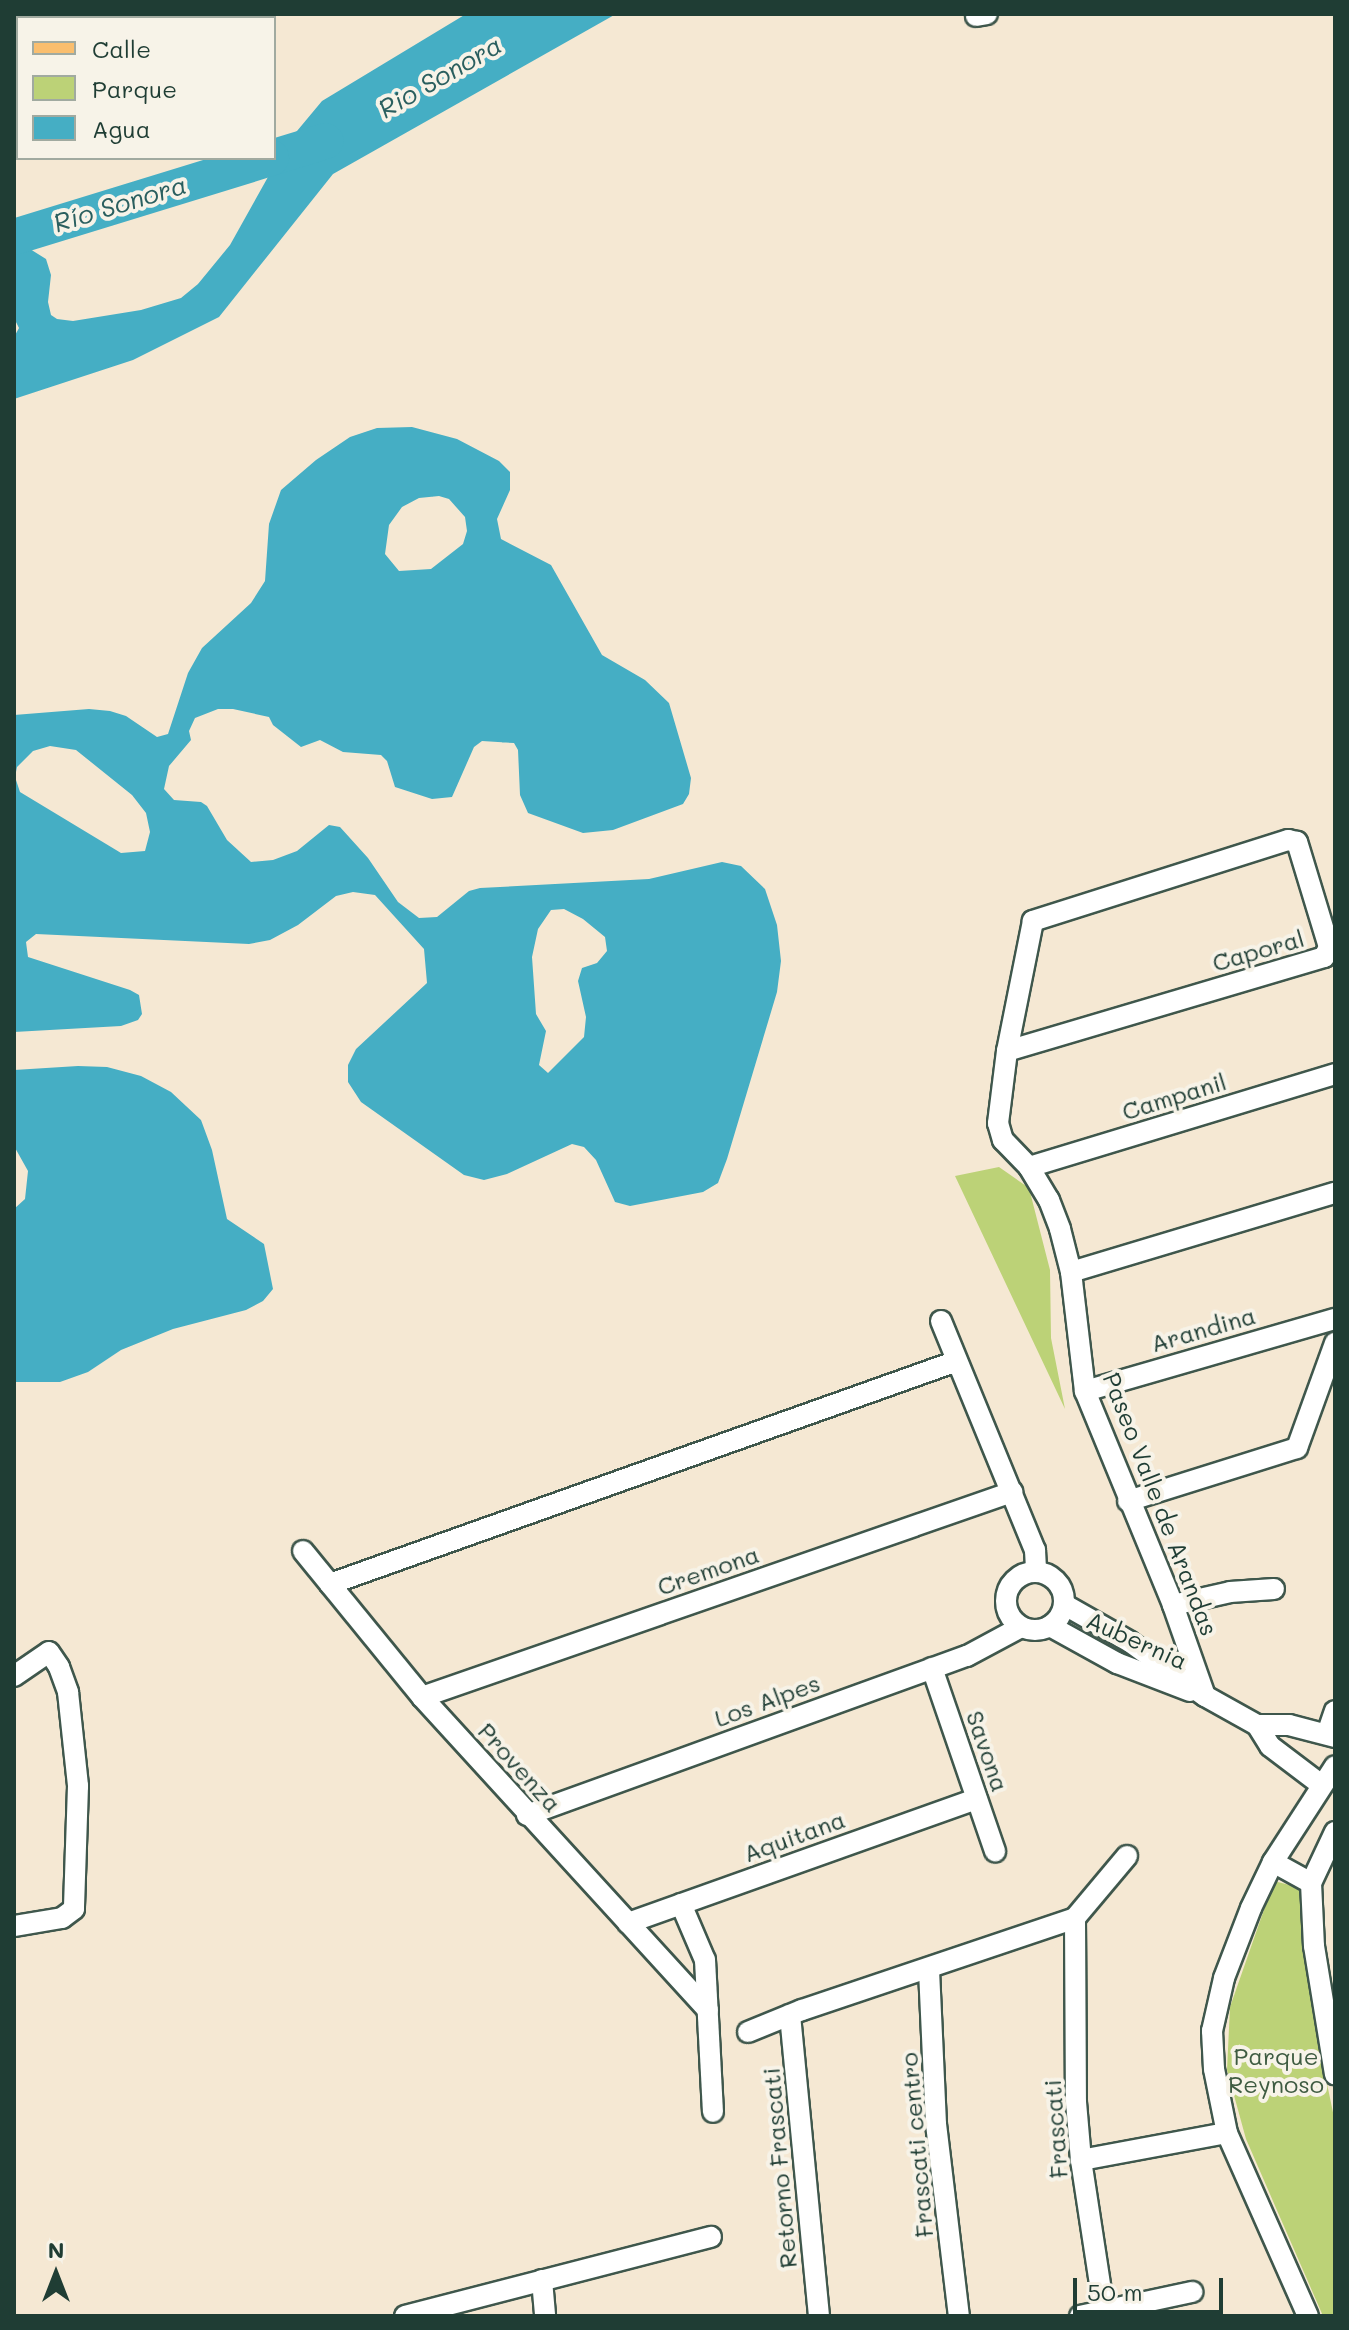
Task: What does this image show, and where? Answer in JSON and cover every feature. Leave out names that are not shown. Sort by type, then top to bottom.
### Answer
[{"type":"street","name":"Caporal","points":[[1007,1051],[1324,957],[1329,947],[1297,842],[1293,840],[1033,921]]},
{"type":"street","name":"Paseo Valle de Arandas","points":[[1033,921],[1007,1051],[999,1132],[1029,1167],[1049,1200],[1071,1272],[1085,1391],[1173,1605],[1205,1696]]},
{"type":"street","name":"Campanil","points":[[1029,1167],[1335,1074]]},
{"type":"street","points":[[1071,1272],[1335,1193]]},
{"type":"street","name":"Arandina","points":[[1085,1391],[1335,1319]]},
{"type":"street","points":[[941,1321],[1035,1550],[1036,1571]]},
{"type":"street","points":[[1128,1501],[1297,1448],[1335,1343]]},
{"type":"street","points":[[330,1584],[957,1361]]},
{"type":"street","name":"Cremona","points":[[422,1697],[1012,1492]]},
{"type":"street","name":"Provenza","points":[[303,1551],[422,1697],[708,2010]]},
{"type":"street","points":[[1036,1571],[1058,1582],[1065,1605],[1061,1616],[1050,1626],[1036,1630],[1021,1627],[1007,1610],[1009,1588],[1025,1573],[1036,1571]]},
{"type":"street","points":[[1173,1605],[1230,1592],[1274,1589]]},
{"type":"street","name":"Aubernia","points":[[1065,1605],[1130,1642],[1205,1696],[1257,1725],[1270,1746],[1320,1784]]},
{"type":"street","name":"Aubernia","points":[[1050,1626],[1117,1663],[1205,1696]]},
{"type":"street","name":"Los Alpes","points":[[527,1815],[932,1668],[990,1645],[1021,1627]]},
{"type":"street","points":[[14,1676],[49,1652],[59,1667],[68,1692],[78,1786],[74,1909],[62,1918],[14,1926]]},
{"type":"street","name":"Savona","points":[[932,1668],[995,1851]]},
{"type":"street","points":[[1331,1735],[1335,1711]]},
{"type":"street","name":"Aubernia","points":[[1257,1725],[1289,1725],[1331,1735]]},
{"type":"street","points":[[1308,2316],[1227,2133],[1214,2069],[1212,2031],[1217,2001],[1242,1929],[1273,1862],[1320,1784],[1335,1766]]},
{"type":"street","name":"Aquitana","points":[[628,1923],[977,1799]]},
{"type":"street","points":[[1335,1832],[1311,1883],[1314,1946],[1335,2074]]},
{"type":"street","points":[[748,2032],[1075,1918],[1127,1856]]},
{"type":"street","points":[[1273,1862],[1311,1883]]},
{"type":"street","points":[[681,1904],[705,1960],[713,2112]]},
{"type":"street","name":"Frascati","points":[[1075,1918],[1076,2102],[1081,2160],[1104,2311]]},
{"type":"street","name":"Frascati centro","points":[[929,1970],[936,2124],[959,2316]]},
{"type":"street","name":"Retorno Frascati","points":[[790,2015],[819,2316]]},
{"type":"street","points":[[1081,2160],[1227,2133]]},
{"type":"street","points":[[405,2316],[711,2237]]},
{"type":"street","points":[[542,2280],[545,2316]]},
{"type":"street","points":[[1080,2316],[1192,2292]]},
{"type":"green space","points":[[999,1167],[1029,1188],[1050,1270],[1051,1338],[1065,1409],[955,1176]]},
{"type":"green space","name":"Parque Reynoso","points":[[1274,1881],[1301,1888],[1320,2050],[1335,2122],[1335,2316],[1323,2316],[1246,2139],[1227,2070],[1230,2007]]},
{"type":"water","name":"Rio Sonora","points":[[466,14],[616,14],[333,174],[219,317],[133,360],[14,399],[14,337],[19,328],[14,318],[14,239],[46,259],[51,275],[48,302],[51,315],[57,319],[73,321],[141,310],[181,298],[198,284],[230,245],[287,143],[322,101]]},
{"type":"water","points":[[412,427],[457,439],[499,461],[510,472],[510,490],[497,519],[501,539],[551,565],[602,655],[645,680],[669,703],[691,778],[689,794],[683,804],[613,830],[583,833],[528,813],[520,795],[518,750],[514,743],[482,741],[474,747],[452,797],[432,799],[395,787],[387,761],[381,755],[343,752],[320,740],[301,747],[273,725],[269,717],[233,709],[218,709],[195,718],[189,731],[191,740],[169,766],[164,789],[174,800],[201,802],[207,806],[227,840],[251,862],[273,860],[297,851],[329,825],[340,827],[368,858],[398,902],[419,918],[437,917],[469,891],[480,888],[649,879],[722,862],[741,866],[765,889],[777,925],[781,961],[777,992],[727,1159],[718,1183],[703,1192],[630,1206],[615,1202],[596,1160],[584,1147],[572,1144],[507,1174],[484,1180],[464,1175],[361,1102],[348,1082],[348,1065],[356,1049],[427,983],[424,949],[375,895],[353,892],[336,896],[298,925],[270,940],[249,944],[36,934],[26,942],[28,957],[130,990],[139,995],[142,1014],[138,1020],[121,1026],[14,1032],[14,715],[89,709],[110,711],[126,716],[157,737],[168,734],[188,673],[202,648],[251,603],[265,581],[269,524],[281,490],[316,460],[350,437],[377,428]],"holes":[[[439,496],[449,499],[465,517],[467,531],[463,544],[431,569],[399,571],[385,554],[389,525],[402,507],[419,498]],[[50,746],[76,750],[132,795],[146,813],[150,832],[145,851],[121,853],[20,792],[15,777],[17,767],[33,751]],[[564,909],[583,919],[605,937],[607,951],[597,963],[582,968],[578,981],[586,1017],[584,1037],[548,1073],[539,1065],[546,1031],[536,1014],[532,957],[538,929],[551,910]]]},
{"type":"water","points":[[107,1067],[141,1076],[171,1092],[201,1120],[212,1150],[227,1219],[264,1244],[273,1289],[263,1301],[246,1310],[173,1329],[121,1350],[88,1372],[60,1382],[14,1382],[14,1209],[25,1199],[28,1171],[14,1146],[14,1070]]},
{"type":"waterway","name":"Río Sonora","points":[[276,156],[326,141]]},
{"type":"waterway","name":"Río Sonora","points":[[14,237],[264,160]]}]
